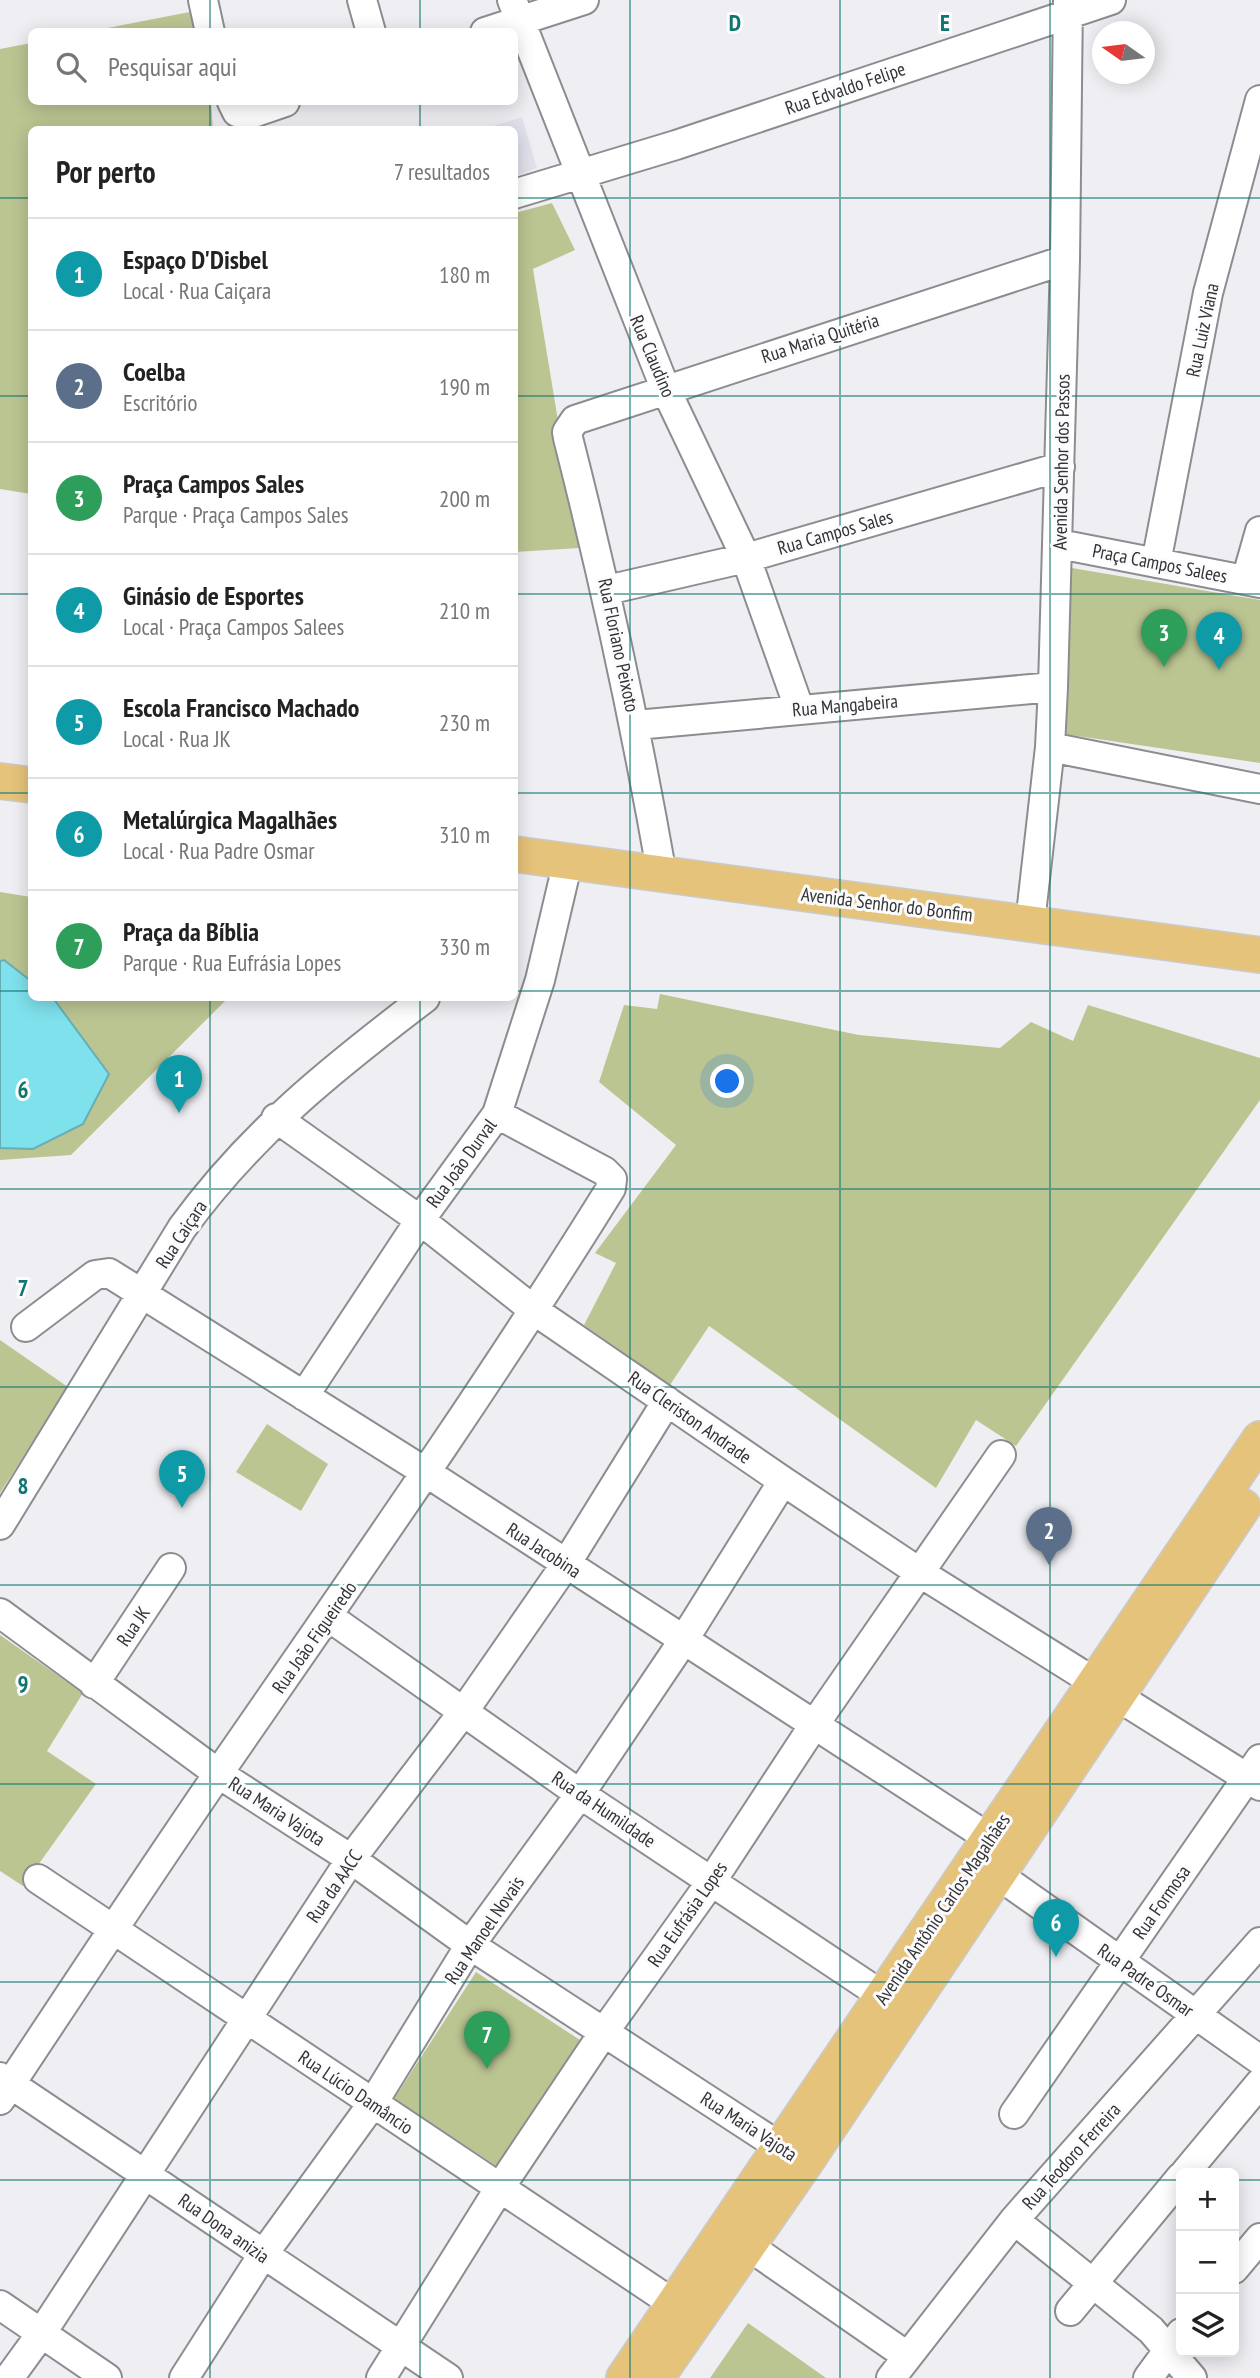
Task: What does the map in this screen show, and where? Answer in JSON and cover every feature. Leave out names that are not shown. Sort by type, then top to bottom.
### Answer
[{"type":"main road","points":[[0,781],[28,784]]},
{"type":"main road","name":"Avenida Senhor do Bonfim","points":[[518,855],[1260,955]]},
{"type":"main road","name":"Avenida Antônio Carlos Magalhães","points":[[624,2378],[674,2304],[793,2155],[998,1875],[1260,1439]]},
{"type":"main road","name":"Avenida Antônio Carlos Magalhães","points":[[656,2378],[747,2245],[793,2155],[883,1996],[989,1838],[1108,1688],[1260,1481]]},
{"type":"street","points":[[203,0],[209,28]]},
{"type":"street","points":[[362,0],[370,28]]},
{"type":"street","points":[[491,28],[516,10],[584,0]]},
{"type":"street","name":"Rua Edvaldo Felipe","points":[[518,193],[579,175],[1068,7],[1111,0]]},
{"type":"street","name":"Avenida Senhor dos Passos","points":[[1030,923],[1050,747],[1059,544],[1068,7]]},
{"type":"street","name":"Rua Claudino","points":[[516,10],[665,388],[746,558],[799,708]]},
{"type":"street","name":"Rua Luiz Viana","points":[[1156,563],[1208,293],[1260,100]]},
{"type":"street","points":[[249,115],[277,105]]},
{"type":"street","name":"Rua Maria Quitéria","points":[[575,420],[665,388],[1065,260]]},
{"type":"street","name":"Rua Floriano Peixoto","points":[[575,420],[567,432],[568,438],[607,590],[636,725],[662,875]]},
{"type":"street","name":"Rua Campos Sales","points":[[607,590],[746,558],[1060,467]]},
{"type":"street","points":[[1253,581],[1260,531]]},
{"type":"street","name":"Praça Campos Salees","points":[[1059,544],[1253,581]]},
{"type":"street","name":"Rua Mangabeira","points":[[636,725],[799,708],[1053,687]]},
{"type":"street","points":[[1050,747],[1260,789]]},
{"type":"street","name":"Rua João Durval","points":[[304,1396],[420,1220],[497,1114],[527,979],[568,861]]},
{"type":"street","name":"Rua Caiçara","points":[[0,1525],[182,1228],[206,1194],[236,1158],[276,1118],[332,1068],[421,1001]]},
{"type":"street","name":"Rua João Figueiredo","points":[[4,2087],[427,1473],[535,1311],[611,1188],[612,1179],[604,1171],[497,1114]]},
{"type":"street","name":"Rua Cleriston Andrade","points":[[276,1118],[420,1220],[535,1311],[783,1481],[922,1574],[1108,1688],[1256,1774]]},
{"type":"street","name":"Rua Jacobina","points":[[26,1327],[95,1275],[101,1272],[109,1273],[427,1473],[989,1838]]},
{"type":"street","name":"Rua da AACC","points":[[9,2378],[41,2334],[351,1859],[464,1711],[566,1564],[667,1401]]},
{"type":"street","name":"Rua Eufrásia Lopes","points":[[381,2378],[499,2189],[604,2032],[711,1882],[814,1725],[922,1574],[1001,1455]]},
{"type":"street","name":"Rua Manoel Novais","points":[[184,2378],[262,2256],[373,2103],[470,1945],[580,1794],[683,1641],[783,1481]]},
{"type":"street","name":"Rua JK","points":[[94,1684],[171,1569]]},
{"type":"street","name":"Rua Maria Vajota","points":[[0,1613],[219,1774],[351,1859],[470,1945],[793,2155]]},
{"type":"street","name":"Rua da Humildade","points":[[329,1617],[580,1794],[883,1996]]},
{"type":"street","name":"Rua Formosa","points":[[1014,2114],[1256,1774]]},
{"type":"street","name":"Rua Padre Osmar","points":[[998,1875],[1260,2060]]},
{"type":"street","name":"Rua Lúcio Damâncio","points":[[38,1879],[674,2304]]},
{"type":"street","name":"Rua Teodoro Ferreira","points":[[899,2367],[1014,2220],[1198,2016],[1260,1942]]},
{"type":"street","points":[[1189,2168],[1260,2083]]},
{"type":"street","name":"Rua Dona anizia","points":[[4,2087],[146,2174],[262,2256],[448,2378]]},
{"type":"street","points":[[1070,2311],[1176,2183]]},
{"type":"street","points":[[1014,2220],[1151,2330],[1174,2342],[1192,2378]]},
{"type":"street","points":[[1239,2263],[1260,2238]]},
{"type":"street","points":[[747,2245],[899,2367]]},
{"type":"street","points":[[0,2305],[107,2378]]},
{"type":"street","points":[[1148,2378],[1174,2342]]},
{"type":"shaded area","points":[[522,117],[537,168],[518,175],[518,126],[494,126]]},
{"type":"green space","points":[[205,9],[207,28],[107,28]]},
{"type":"green space","points":[[28,44],[28,105],[211,105],[213,126],[28,126],[28,494],[0,489],[0,49]]},
{"type":"green space","points":[[552,203],[575,250],[533,269],[579,548],[518,552],[518,212]]},
{"type":"green space","points":[[1072,568],[1260,600],[1260,763],[1064,734]]},
{"type":"green space","points":[[0,892],[28,897],[28,1001],[225,1001],[71,1155],[0,1160]]},
{"type":"green space","points":[[660,994],[859,1035],[1000,1048],[1031,1022],[1073,1041],[1088,1005],[1260,1058],[1260,1100],[1016,1446],[976,1420],[936,1488],[709,1326],[670,1385],[584,1325],[616,1263],[595,1253],[676,1145],[599,1082],[624,1005],[657,1009]]},
{"type":"green space","points":[[0,1340],[68,1387],[0,1493]]},
{"type":"green space","points":[[267,1424],[328,1464],[301,1511],[236,1472]]},
{"type":"green space","points":[[0,1635],[83,1693],[47,1751],[96,1784],[23,1886],[0,1871]]},
{"type":"green space","points":[[476,1972],[580,2040],[498,2167],[394,2099]]},
{"type":"green space","points":[[748,2323],[826,2378],[710,2378]]},
{"type":"water","points":[[4,960],[28,979],[28,1001],[55,1001],[109,1074],[83,1124],[33,1149],[0,1148],[0,961]]},
{"type":"place","name":"Praça Campos Sales","points":[[1164,667]]},
{"type":"place","name":"Ginásio de Esportes","points":[[1219,670]]},
{"type":"place","name":"Espaço D'Disbel","points":[[179,1113]]},
{"type":"place","name":"Escola Francisco Machado","points":[[182,1508]]},
{"type":"place","name":"Coelba","points":[[1049,1565]]},
{"type":"place","name":"Metalúrgica Magalhães","points":[[1056,1957]]},
{"type":"place","name":"Praça da Bíblia","points":[[487,2069]]}]
